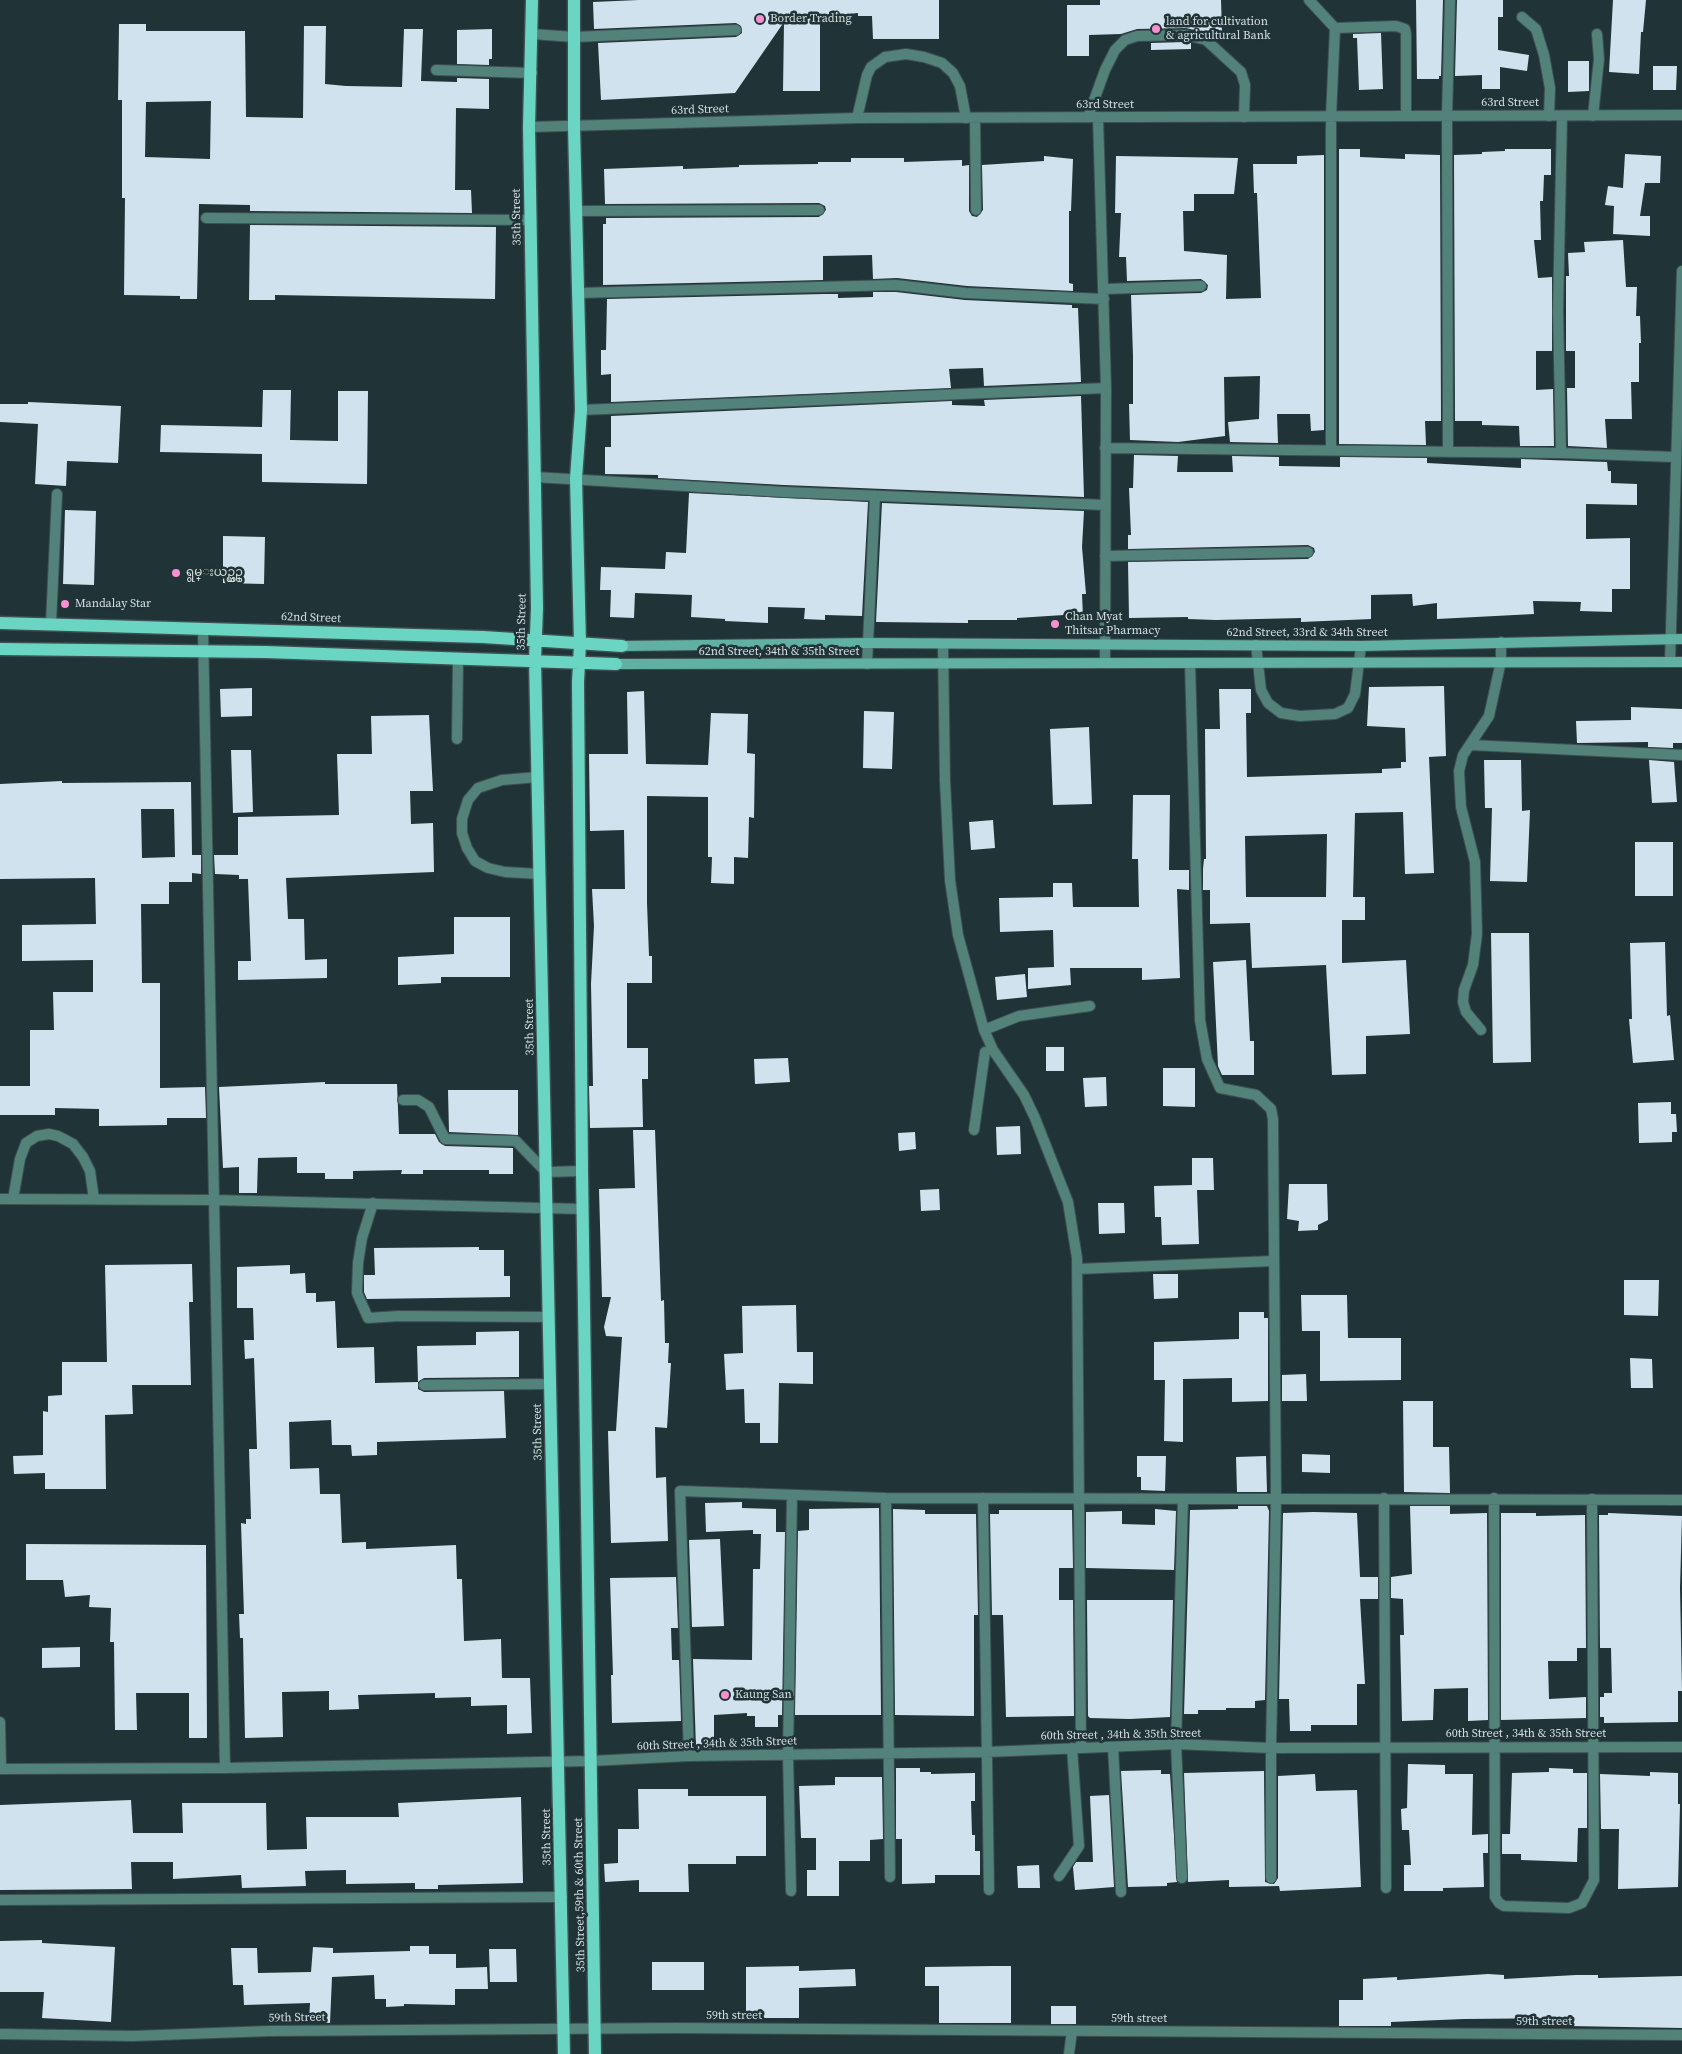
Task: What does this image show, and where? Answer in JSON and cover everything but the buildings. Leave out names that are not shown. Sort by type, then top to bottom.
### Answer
[{"type":"main road","name":"35th Street","points":[[532,0],[532,73],[529,127],[535,477],[535,660],[564,2054]]},
{"type":"main road","points":[[574,0],[574,127],[580,410],[576,478],[580,644],[578,663],[582,1209],[592,1761]]},
{"type":"main road","name":"62nd Street","points":[[0,623],[50,623],[536,640],[622,646]]},
{"type":"main road","name":"62nd Street, 33rd & 34th Street","points":[[943,644],[1361,646],[1682,639]]},
{"type":"main road","name":"62nd Street, 34th & 35th Street","points":[[622,646],[943,644]]},
{"type":"main road","points":[[0,649],[204,653],[265,652],[616,664]]},
{"type":"main road","points":[[943,663],[1682,662]]},
{"type":"main road","name":"62nd Street, 34th & 35th Street","points":[[616,664],[943,663]]},
{"type":"main road","name":"35th Street,59th & 60th Street","points":[[592,1761],[595,2054]]},
{"type":"street","points":[[1309,0],[1335,28],[1330,117],[1331,450]]},
{"type":"street","points":[[1448,452],[1447,116],[1450,0]]},
{"type":"street","points":[[1522,17],[1536,29],[1544,55],[1550,88],[1548,116]]},
{"type":"street","points":[[1335,28],[1396,26],[1405,29],[1406,116]]},
{"type":"street","points":[[532,34],[574,37],[736,30]]},
{"type":"street","points":[[1593,116],[1599,59],[1597,34]]},
{"type":"street","points":[[1105,662],[1106,388],[1104,294],[1093,117],[1105,70],[1115,50],[1125,40],[1137,36],[1186,36],[1206,40],[1240,72],[1245,85],[1244,117]]},
{"type":"street","points":[[857,118],[867,75],[871,67],[885,56],[906,54],[942,63],[953,73],[960,86],[970,118],[976,210]]},
{"type":"street","points":[[436,70],[532,73]]},
{"type":"street","name":"63rd Street","points":[[529,127],[857,118],[1682,115]]},
{"type":"street","points":[[1561,453],[1558,311],[1562,116]]},
{"type":"street","points":[[576,211],[819,210]]},
{"type":"street","points":[[206,218],[531,220]]},
{"type":"street","points":[[1670,662],[1676,458],[1679,444],[1682,271]]},
{"type":"street","points":[[577,293],[896,285],[966,293],[1104,294],[1201,286]]},
{"type":"street","points":[[580,410],[1106,388]]},
{"type":"street","points":[[1105,448],[1561,453],[1676,458]]},
{"type":"street","points":[[535,477],[876,496],[1105,505]]},
{"type":"street","points":[[50,623],[56,494]]},
{"type":"street","points":[[867,664],[876,496]]},
{"type":"street","points":[[1105,556],[1308,552]]},
{"type":"street","points":[[203,628],[225,1768]]},
{"type":"street","points":[[1481,1030],[1466,1012],[1464,1002],[1464,990],[1473,965],[1477,934],[1475,862],[1462,807],[1459,771],[1463,755],[1489,716],[1501,661],[1501,642]]},
{"type":"street","points":[[943,644],[945,781],[950,880],[958,935],[984,1030],[993,1050],[1024,1095],[1068,1202],[1077,1269],[1080,1497],[1076,1747],[1079,1846],[1058,1876]]},
{"type":"street","points":[[1256,645],[1256,662],[1261,690],[1268,704],[1281,713],[1300,716],[1335,714],[1348,708],[1355,694],[1361,646]]},
{"type":"street","points":[[457,739],[458,660]]},
{"type":"street","points":[[1190,663],[1200,1020],[1207,1059],[1220,1088],[1256,1095],[1271,1109],[1276,1499],[1271,1748],[1271,1878]]},
{"type":"street","points":[[1470,745],[1682,755]]},
{"type":"street","points":[[538,777],[502,780],[478,788],[468,800],[462,818],[462,833],[474,861],[488,868],[505,872],[540,874]]},
{"type":"street","points":[[984,1030],[1019,1016],[1090,1006]]},
{"type":"street","points":[[974,1130],[985,1052]]},
{"type":"street","points":[[403,1100],[418,1100],[429,1107],[445,1139],[516,1141],[546,1172],[582,1171]]},
{"type":"street","points":[[13,1199],[20,1159],[26,1143],[37,1136],[49,1134],[58,1136],[73,1144],[83,1157],[90,1171],[94,1199]]},
{"type":"street","points":[[0,1199],[215,1200],[582,1209]]},
{"type":"street","points":[[373,1203],[362,1238],[358,1263],[357,1293],[368,1318],[399,1316],[549,1318]]},
{"type":"street","points":[[1077,1269],[1274,1261]]},
{"type":"street","points":[[424,1384],[551,1384]]},
{"type":"street","points":[[689,1756],[680,1491],[886,1498],[1494,1498],[1682,1500]]},
{"type":"street","points":[[791,1891],[788,1755],[792,1495]]},
{"type":"street","points":[[886,1498],[890,1877]]},
{"type":"street","points":[[983,1498],[989,1890]]},
{"type":"street","points":[[1384,1498],[1386,1888]]},
{"type":"street","points":[[1494,1498],[1495,1897],[1499,1904],[1504,1906],[1569,1908],[1582,1903],[1594,1880],[1592,1499]]},
{"type":"street","points":[[1182,1878],[1176,1744],[1183,1499]]},
{"type":"street","points":[[0,1722],[1,1769]]},
{"type":"street","name":"60th Street , 34th & 35th Street","points":[[1,1769],[225,1768],[592,1761],[689,1756],[987,1752],[1176,1744],[1271,1748],[1682,1746]]},
{"type":"street","points":[[1113,1747],[1121,1892]]},
{"type":"street","points":[[0,1900],[562,1897]]},
{"type":"street","name":"59th Street","points":[[0,2034],[133,2036],[269,2031],[595,2029]]},
{"type":"street","name":"59th street","points":[[595,2029],[1682,2035]]},
{"type":"street","points":[[1069,2054],[1072,2031]]},
{"type":"place","name":"Border Trading","points":[[760,19]]},
{"type":"place","name":"land for cultivation & agricultural Bank","points":[[1156,29]]},
{"type":"place","name":"ရွမ္းယဥ္ယဥ္","points":[[176,573]]},
{"type":"place","name":"Mandalay Star","points":[[65,604]]},
{"type":"place","name":"Chan Myat Thitsar Pharmacy","points":[[1055,624]]},
{"type":"place","name":"Kaung San","points":[[725,1695]]}]
